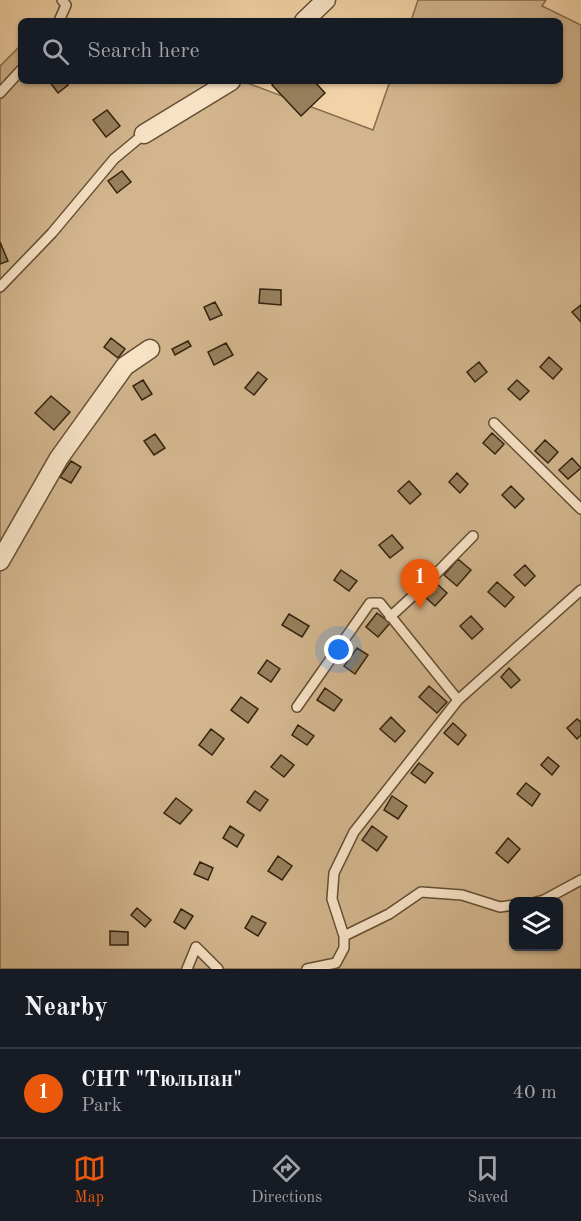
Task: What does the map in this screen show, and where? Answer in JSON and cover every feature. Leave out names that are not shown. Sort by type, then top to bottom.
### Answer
[{"type":"street","points":[[307,18],[326,0]]},
{"type":"street","points":[[144,134],[226,84]]},
{"type":"street","points":[[0,561],[59,458],[125,366],[150,349]]},
{"type":"lane","points":[[60,18],[66,5],[62,0]]},
{"type":"lane","points":[[0,93],[18,73]]},
{"type":"lane","points":[[0,287],[52,233],[114,159],[144,134]]},
{"type":"lane","points":[[494,423],[581,509]]},
{"type":"lane","points":[[390,617],[427,584],[473,536]]},
{"type":"lane","points":[[307,969],[336,963],[344,948],[344,936],[332,899],[334,873],[354,832],[458,700],[581,591]]},
{"type":"lane","points":[[297,707],[370,603],[380,603],[458,700]]},
{"type":"lane","points":[[549,897],[581,879]]},
{"type":"lane","points":[[344,936],[389,914],[421,892],[462,895],[500,907],[509,906]]},
{"type":"lane","points":[[187,969],[196,947],[218,969]]},
{"type":"shaded area","points":[[418,0],[546,0],[542,6],[581,25],[581,969],[0,969],[0,66],[18,48],[18,84],[250,84],[373,130],[389,84],[563,84],[563,18],[412,18]]},
{"type":"building","points":[[51,84],[67,84],[68,85],[58,93]]},
{"type":"building","points":[[317,84],[325,93],[301,116],[272,85]]},
{"type":"building","points":[[107,110],[120,126],[106,137],[93,120]]},
{"type":"building","points":[[122,171],[131,182],[117,193],[108,181]]},
{"type":"building","points":[[0,242],[8,261],[0,264]]},
{"type":"building","points":[[260,289],[281,290],[281,305],[259,303]]},
{"type":"building","points":[[215,302],[222,315],[210,320],[204,307]]},
{"type":"building","points":[[581,305],[581,322],[572,312]]},
{"type":"building","points":[[111,338],[125,349],[118,358],[104,347]]},
{"type":"building","points":[[188,341],[191,346],[175,355],[172,349]]},
{"type":"building","points":[[226,343],[233,355],[214,365],[208,352]]},
{"type":"building","points":[[549,357],[562,369],[553,379],[540,367]]},
{"type":"building","points":[[479,362],[487,372],[475,382],[467,372]]},
{"type":"building","points":[[258,372],[267,379],[254,395],[245,388]]},
{"type":"building","points":[[143,380],[152,394],[142,400],[133,386]]},
{"type":"building","points":[[517,380],[529,391],[520,400],[508,389]]},
{"type":"building","points":[[51,396],[70,412],[54,430],[35,413]]},
{"type":"building","points":[[492,433],[504,444],[495,454],[483,443]]},
{"type":"building","points":[[155,434],[165,448],[154,455],[144,441]]},
{"type":"building","points":[[545,440],[558,452],[548,463],[535,451]]},
{"type":"building","points":[[572,458],[581,468],[568,479],[559,470]]},
{"type":"building","points":[[71,461],[81,467],[71,483],[60,477]]},
{"type":"building","points":[[457,473],[468,484],[460,493],[449,482]]},
{"type":"building","points":[[409,481],[421,494],[410,504],[398,491]]},
{"type":"building","points":[[511,486],[524,499],[515,508],[502,495]]},
{"type":"building","points":[[392,535],[403,548],[390,558],[379,545]]},
{"type":"building","points":[[458,559],[471,570],[457,586],[444,575]]},
{"type":"building","points":[[525,565],[535,576],[525,586],[514,575]]},
{"type":"building","points":[[341,570],[357,581],[349,591],[334,580]]},
{"type":"building","points":[[435,582],[447,593],[435,606],[423,595]]},
{"type":"building","points":[[497,582],[514,597],[505,607],[488,592]]},
{"type":"building","points":[[377,613],[390,623],[378,637],[366,627]]},
{"type":"building","points":[[289,614],[309,626],[302,637],[282,625]]},
{"type":"building","points":[[471,616],[483,629],[472,639],[460,626]]},
{"type":"building","points":[[357,648],[368,655],[355,674],[344,666]]},
{"type":"building","points":[[267,660],[280,669],[271,682],[258,673]]},
{"type":"building","points":[[509,668],[520,680],[511,688],[501,677]]},
{"type":"building","points":[[429,686],[447,702],[437,713],[419,697]]},
{"type":"building","points":[[325,688],[342,700],[334,711],[317,700]]},
{"type":"building","points":[[241,697],[258,709],[248,723],[231,710]]},
{"type":"building","points":[[391,717],[405,731],[395,742],[380,729]]},
{"type":"building","points":[[577,719],[581,722],[581,735],[577,739],[567,728]]},
{"type":"building","points":[[453,723],[466,735],[458,745],[444,733]]},
{"type":"building","points":[[298,725],[314,736],[307,745],[292,735]]},
{"type":"building","points":[[211,729],[224,739],[212,755],[199,745]]},
{"type":"building","points":[[281,755],[294,765],[284,777],[271,767]]},
{"type":"building","points":[[548,757],[559,766],[552,775],[541,765]]},
{"type":"building","points":[[419,763],[433,773],[425,783],[411,773]]},
{"type":"building","points":[[526,783],[540,794],[532,806],[517,794]]},
{"type":"building","points":[[255,791],[268,800],[260,811],[247,802]]},
{"type":"building","points":[[392,796],[407,806],[398,819],[384,810]]},
{"type":"building","points":[[176,798],[192,810],[180,824],[164,813]]},
{"type":"building","points":[[230,826],[244,835],[237,847],[223,838]]},
{"type":"building","points":[[372,826],[387,837],[377,851],[362,840]]},
{"type":"building","points":[[508,838],[520,849],[508,863],[496,853]]},
{"type":"building","points":[[278,856],[292,866],[282,880],[268,871]]},
{"type":"building","points":[[200,862],[213,868],[208,880],[194,874]]},
{"type":"building","points":[[137,908],[151,920],[145,927],[131,915]]},
{"type":"building","points":[[181,909],[193,916],[185,929],[174,922]]},
{"type":"building","points":[[252,916],[266,923],[258,936],[245,928]]},
{"type":"building","points":[[110,931],[128,932],[128,945],[110,945]]},
{"type":"place","name":"СНТ \"Тюльпан\"","points":[[420,609]]}]
